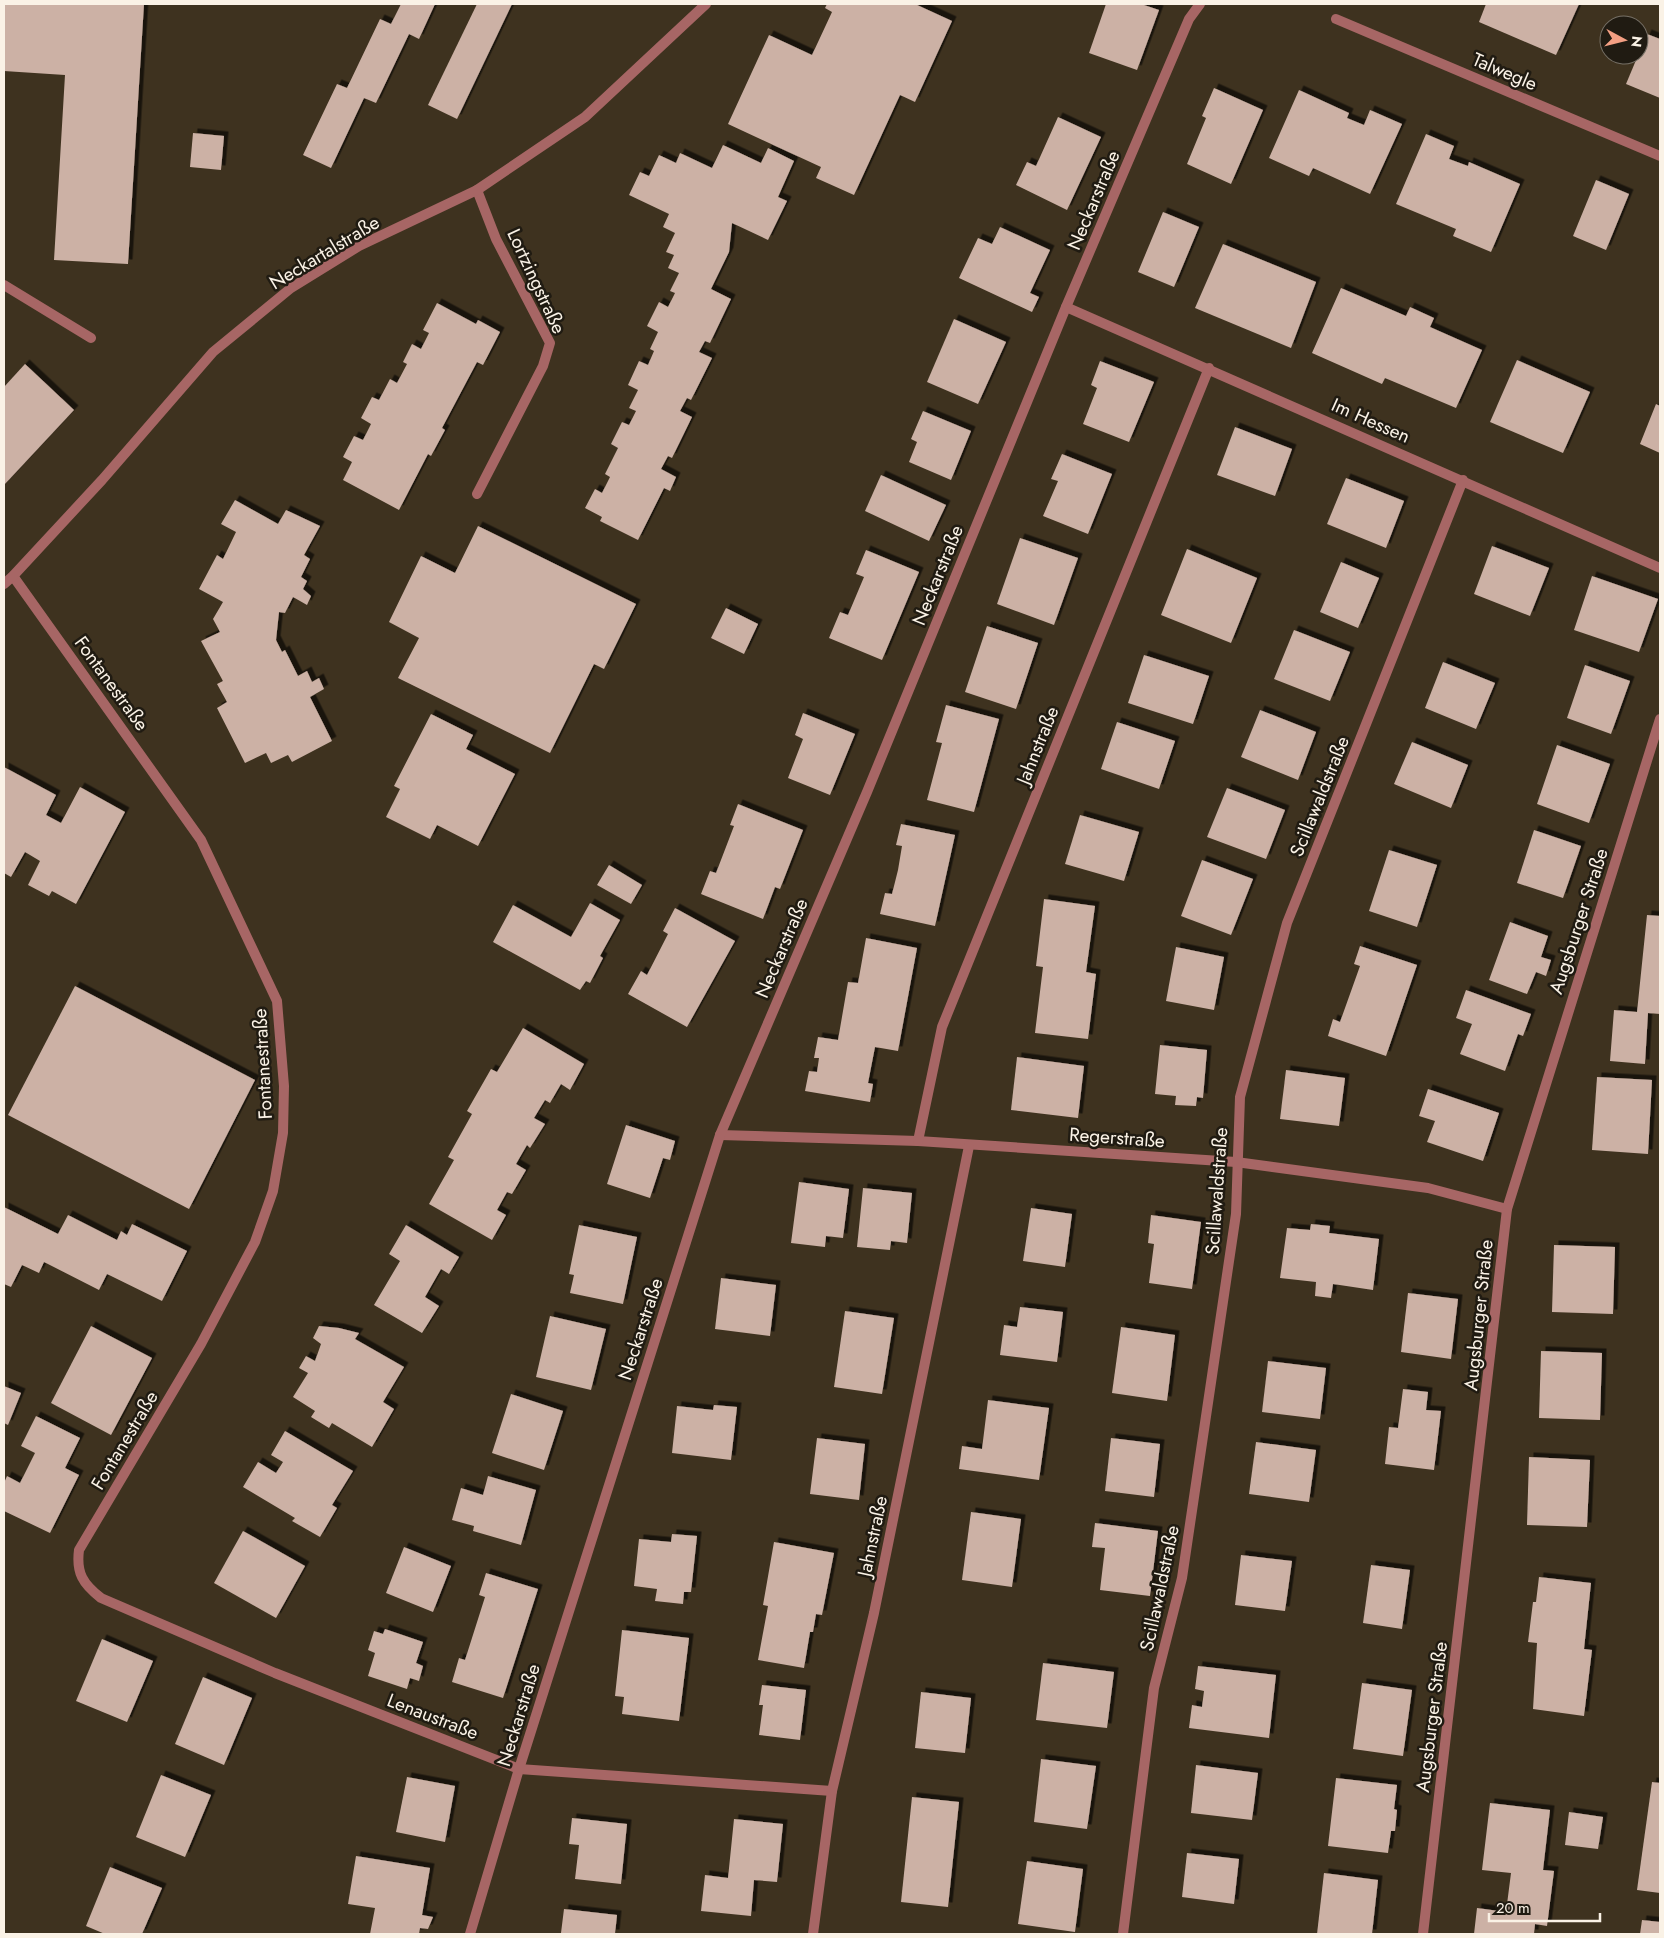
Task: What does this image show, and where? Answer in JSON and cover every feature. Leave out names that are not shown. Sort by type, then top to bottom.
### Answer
[{"type":"street","name":"Neckartalstraße","points":[[4,584],[102,480],[213,352],[291,288],[359,246],[477,190],[585,117],[706,4]]},
{"type":"street","name":"Neckarstraße","points":[[470,1934],[519,1769],[720,1135],[867,792],[1066,307],[1190,19],[1200,4]]},
{"type":"street","name":"Talwegle","points":[[1336,19],[1660,156]]},
{"type":"street","name":"Lortzingstraße","points":[[477,190],[496,239],[550,343],[544,366],[477,494]]},
{"type":"street","points":[[4,285],[91,338]]},
{"type":"street","name":"Im Hessen","points":[[1066,307],[1209,368],[1660,568]]},
{"type":"street","name":"Jahnstraße","points":[[918,1141],[942,1027],[1209,368]]},
{"type":"street","name":"Scillawaldstraße","points":[[1122,1934],[1154,1688],[1182,1578],[1236,1214],[1236,1162],[1240,1097],[1287,923],[1463,480]]},
{"type":"street","name":"Fontanestraße","points":[[13,576],[201,840],[277,1001],[284,1086],[283,1133],[273,1191],[255,1242],[201,1344],[79,1550],[77,1563],[80,1576]]},
{"type":"street","name":"Augsburger Straße","points":[[1422,1934],[1507,1209],[1660,719]]},
{"type":"street","name":"Regerstraße","points":[[720,1135],[918,1141],[969,1146],[1236,1162],[1428,1188],[1507,1209]]},
{"type":"street","name":"Jahnstraße","points":[[813,1934],[832,1792],[876,1603],[969,1146]]},
{"type":"street","name":"Lenaustraße","points":[[80,1576],[87,1586],[101,1598],[275,1673],[519,1769],[832,1792]]},
{"type":"building","points":[[4,4],[144,4],[128,264],[54,260],[65,75],[4,71]]},
{"type":"building","points":[[401,4],[435,4],[419,39],[409,34],[376,103],[364,98],[331,168],[303,155],[337,84],[347,88],[380,19],[391,24]]},
{"type":"building","points":[[477,4],[512,4],[457,119],[428,105]]},
{"type":"building","points":[[827,4],[915,4],[952,21],[915,102],[900,95],[854,195],[816,178],[821,167],[728,124],[769,35],[812,55],[832,12],[825,8]]},
{"type":"building","points":[[1106,4],[1141,4],[1159,10],[1137,70],[1089,53]]},
{"type":"building","points":[[1486,4],[1579,4],[1556,55],[1479,22]]},
{"type":"building","points":[[1649,35],[1660,39],[1660,98],[1626,84],[1634,65],[1649,65]]},
{"type":"building","points":[[1214,88],[1263,110],[1231,184],[1187,164],[1206,118],[1202,116]]},
{"type":"building","points":[[1299,90],[1349,113],[1347,118],[1364,125],[1370,110],[1402,124],[1370,194],[1313,168],[1309,176],[1269,158]]},
{"type":"building","points":[[1058,117],[1101,137],[1067,210],[1016,185],[1027,162],[1036,166]]},
{"type":"building","points":[[193,133],[224,136],[221,170],[190,167]]},
{"type":"building","points":[[1426,134],[1454,146],[1449,159],[1468,166],[1469,162],[1520,184],[1491,252],[1453,236],[1456,229],[1396,204]]},
{"type":"building","points":[[723,145],[761,163],[768,148],[794,161],[778,197],[787,201],[768,240],[732,223],[729,252],[711,289],[731,299],[710,343],[705,341],[699,352],[712,358],[691,400],[687,398],[680,411],[692,417],[672,458],[668,456],[661,469],[676,477],[670,491],[664,488],[638,540],[600,521],[602,517],[585,508],[595,489],[602,493],[610,477],[605,474],[618,448],[611,444],[622,422],[629,425],[636,411],[629,408],[638,390],[628,385],[639,361],[648,365],[654,351],[650,349],[658,332],[647,326],[659,302],[668,307],[675,293],[670,291],[679,273],[668,268],[674,255],[666,252],[675,233],[663,227],[669,214],[629,195],[640,172],[649,176],[659,155],[676,163],[680,153],[712,168]]},
{"type":"building","points":[[1596,180],[1629,194],[1606,250],[1573,236]]},
{"type":"building","points":[[1163,212],[1199,227],[1174,287],[1138,272]]},
{"type":"building","points":[[1000,227],[1050,250],[1030,293],[1039,297],[1032,312],[959,278],[978,238],[992,244]]},
{"type":"building","points":[[1223,244],[1316,282],[1291,348],[1195,308]]},
{"type":"building","points":[[1341,288],[1406,316],[1410,307],[1434,318],[1430,327],[1482,350],[1456,408],[1385,378],[1382,384],[1312,353]]},
{"type":"building","points":[[437,303],[476,324],[478,320],[500,332],[483,365],[477,362],[442,428],[445,430],[431,456],[428,454],[399,510],[343,480],[352,462],[343,457],[354,436],[363,440],[371,424],[361,418],[372,397],[379,400],[390,379],[397,383],[407,364],[403,362],[412,344],[421,349],[429,333],[423,330]]},
{"type":"building","points":[[954,319],[1006,342],[978,404],[927,382]]},
{"type":"building","points":[[1517,360],[1590,392],[1563,453],[1490,422]]},
{"type":"building","points":[[1100,361],[1154,382],[1129,442],[1083,424],[1097,388],[1091,385]]},
{"type":"building","points":[[25,364],[74,410],[4,485],[4,387]]},
{"type":"building","points":[[1656,404],[1660,406],[1660,453],[1640,444]]},
{"type":"building","points":[[923,411],[971,431],[951,480],[909,462],[917,442],[911,439]]},
{"type":"building","points":[[1235,427],[1292,449],[1275,496],[1217,475]]},
{"type":"building","points":[[1062,454],[1112,474],[1088,534],[1043,516],[1058,481],[1051,479]]},
{"type":"building","points":[[881,475],[946,505],[929,541],[865,511]]},
{"type":"building","points":[[1346,478],[1404,501],[1386,548],[1327,524]]},
{"type":"building","points":[[235,500],[278,524],[286,510],[320,526],[304,555],[310,559],[301,577],[307,581],[303,589],[311,596],[307,605],[293,597],[285,613],[279,612],[276,640],[282,652],[285,650],[298,676],[307,671],[312,682],[319,678],[324,689],[310,697],[332,741],[292,762],[288,755],[271,763],[266,753],[245,763],[217,708],[227,702],[217,684],[223,681],[201,641],[220,632],[213,619],[223,602],[199,589],[217,555],[223,559],[236,532],[221,524]]},
{"type":"building","points":[[478,526],[636,604],[604,669],[594,664],[550,753],[398,678],[419,638],[389,622],[421,556],[455,573]]},
{"type":"building","points":[[1020,538],[1078,558],[1054,625],[997,604]]},
{"type":"building","points":[[1492,546],[1549,568],[1530,616],[1474,594]]},
{"type":"building","points":[[1187,549],[1257,578],[1231,643],[1161,615]]},
{"type":"building","points":[[866,550],[919,572],[882,660],[829,638],[840,612],[848,615],[864,577],[856,574]]},
{"type":"building","points":[[1341,562],[1379,578],[1358,628],[1320,612]]},
{"type":"building","points":[[1592,576],[1658,599],[1639,652],[1574,630]]},
{"type":"building","points":[[726,608],[758,624],[744,654],[711,638]]},
{"type":"building","points":[[987,626],[1038,643],[1016,709],[965,692]]},
{"type":"building","points":[[1294,630],[1350,652],[1330,701],[1274,679]]},
{"type":"building","points":[[1144,655],[1209,676],[1193,724],[1128,703]]},
{"type":"building","points":[[1443,662],[1495,683],[1476,729],[1425,708]]},
{"type":"building","points":[[1585,665],[1630,681],[1611,734],[1567,718]]},
{"type":"building","points":[[946,705],[999,719],[974,812],[927,800],[942,743],[936,742]]},
{"type":"building","points":[[1260,710],[1316,732],[1298,780],[1241,757]]},
{"type":"building","points":[[803,713],[855,734],[830,795],[788,778],[803,739],[795,735]]},
{"type":"building","points":[[431,714],[473,735],[466,749],[515,774],[478,846],[437,825],[430,839],[386,817],[400,789],[394,786]]},
{"type":"building","points":[[1117,722],[1175,741],[1159,789],[1101,769]]},
{"type":"building","points":[[1412,742],[1468,765],[1451,808],[1394,784]]},
{"type":"building","points":[[1557,745],[1610,764],[1589,823],[1537,804]]},
{"type":"building","points":[[4,767],[56,795],[46,815],[61,823],[80,787],[125,812],[76,904],[52,891],[49,896],[28,885],[40,861],[25,852],[11,877],[4,873]]},
{"type":"building","points":[[1227,788],[1285,810],[1266,859],[1207,837]]},
{"type":"building","points":[[738,804],[803,830],[780,889],[775,887],[763,919],[701,894],[710,871],[716,873],[734,826],[730,825]]},
{"type":"building","points":[[1080,815],[1139,832],[1124,881],[1065,864]]},
{"type":"building","points":[[901,824],[955,835],[935,926],[880,914],[885,893],[892,894],[898,870],[902,846],[896,845]]},
{"type":"building","points":[[1534,830],[1581,846],[1563,898],[1517,883]]},
{"type":"building","points":[[1389,850],[1437,865],[1417,927],[1369,911]]},
{"type":"building","points":[[1202,860],[1253,879],[1231,935],[1181,916]]},
{"type":"building","points":[[609,865],[642,885],[631,904],[597,885]]},
{"type":"building","points":[[1044,899],[1095,906],[1086,972],[1096,974],[1088,1039],[1035,1033],[1043,967],[1036,966]]},
{"type":"building","points":[[590,903],[620,920],[600,956],[603,958],[590,983],[586,981],[580,990],[493,942],[513,905],[571,937]]},
{"type":"building","points":[[675,908],[735,941],[687,1027],[628,994],[641,971],[647,975],[668,934],[663,931]]},
{"type":"building","points":[[1647,915],[1660,916],[1660,1014],[1648,1013],[1645,1064],[1610,1061],[1614,1010],[1637,1012]]},
{"type":"building","points":[[1510,922],[1548,936],[1541,957],[1551,960],[1546,976],[1536,972],[1527,994],[1489,980]]},
{"type":"building","points":[[866,938],[917,948],[898,1051],[875,1047],[868,1083],[873,1084],[870,1102],[805,1091],[809,1071],[817,1072],[819,1058],[814,1058],[818,1037],[838,1040],[848,982],[858,983]]},
{"type":"building","points":[[1360,946],[1417,965],[1386,1056],[1328,1036],[1333,1019],[1340,1022],[1360,966],[1354,964]]},
{"type":"building","points":[[1176,947],[1224,957],[1214,1010],[1166,1001]]},
{"type":"building","points":[[75,986],[255,1080],[189,1209],[8,1115]]},
{"type":"building","points":[[1466,990],[1531,1014],[1523,1036],[1518,1034],[1505,1071],[1460,1054],[1472,1024],[1456,1018]]},
{"type":"building","points":[[523,1028],[584,1064],[570,1090],[561,1084],[550,1103],[545,1100],[534,1118],[545,1124],[530,1148],[527,1145],[516,1164],[526,1170],[512,1194],[507,1192],[497,1210],[506,1215],[492,1240],[429,1204],[454,1160],[448,1157],[472,1114],[467,1111],[491,1069],[497,1072]]},
{"type":"building","points":[[1160,1045],[1207,1050],[1203,1098],[1197,1097],[1196,1106],[1175,1105],[1176,1096],[1155,1094]]},
{"type":"building","points":[[1017,1057],[1084,1066],[1078,1118],[1011,1110]]},
{"type":"building","points":[[1286,1070],[1345,1078],[1339,1126],[1280,1119]]},
{"type":"building","points":[[1597,1077],[1652,1080],[1648,1154],[1592,1150]]},
{"type":"building","points":[[1428,1089],[1499,1113],[1483,1161],[1427,1142],[1435,1121],[1419,1116]]},
{"type":"building","points":[[626,1125],[675,1141],[670,1160],[663,1158],[650,1198],[607,1184]]},
{"type":"building","points":[[799,1182],[849,1189],[843,1238],[826,1236],[825,1247],[791,1243]]},
{"type":"building","points":[[863,1188],[912,1193],[907,1243],[891,1241],[890,1250],[857,1247]]},
{"type":"building","points":[[4,1207],[58,1234],[68,1215],[117,1240],[121,1231],[127,1235],[132,1224],[187,1251],[162,1301],[107,1274],[99,1290],[44,1262],[39,1273],[22,1265],[11,1287],[4,1284]]},
{"type":"building","points":[[1031,1208],[1072,1214],[1065,1267],[1023,1261]]},
{"type":"building","points":[[1151,1215],[1201,1222],[1192,1289],[1149,1283],[1154,1244],[1148,1243]]},
{"type":"building","points":[[1311,1224],[1330,1226],[1329,1233],[1379,1239],[1373,1290],[1333,1284],[1331,1298],[1315,1296],[1316,1282],[1280,1278],[1287,1228],[1310,1230]]},
{"type":"building","points":[[406,1225],[459,1257],[449,1274],[441,1269],[425,1297],[439,1306],[422,1333],[374,1305],[400,1261],[389,1254]]},
{"type":"building","points":[[579,1225],[637,1237],[623,1304],[570,1293],[574,1275],[569,1274]]},
{"type":"building","points":[[1554,1245],[1615,1247],[1613,1314],[1552,1312]]},
{"type":"building","points":[[721,1278],[776,1285],[770,1336],[715,1329]]},
{"type":"building","points":[[1408,1293],[1458,1299],[1451,1359],[1401,1352]]},
{"type":"building","points":[[1020,1307],[1063,1312],[1057,1362],[1000,1355],[1004,1325],[1017,1327]]},
{"type":"building","points":[[845,1311],[894,1318],[882,1394],[834,1387]]},
{"type":"building","points":[[550,1316],[606,1329],[591,1390],[536,1377]]},
{"type":"building","points":[[91,1326],[152,1358],[111,1435],[51,1403]]},
{"type":"building","points":[[319,1326],[359,1333],[355,1339],[404,1367],[383,1402],[394,1409],[372,1447],[332,1423],[329,1428],[311,1417],[315,1411],[293,1397],[308,1373],[299,1368],[306,1356],[315,1361],[321,1344],[313,1338]]},
{"type":"building","points":[[1121,1327],[1175,1335],[1167,1401],[1112,1393]]},
{"type":"building","points":[[1541,1351],[1602,1353],[1600,1420],[1539,1418]]},
{"type":"building","points":[[1268,1361],[1326,1368],[1320,1419],[1262,1412]]},
{"type":"building","points":[[4,1386],[21,1393],[8,1425],[4,1423]]},
{"type":"building","points":[[1403,1389],[1428,1392],[1426,1410],[1441,1411],[1434,1470],[1385,1464],[1389,1427],[1398,1428]]},
{"type":"building","points":[[511,1394],[563,1411],[544,1470],[492,1453]]},
{"type":"building","points":[[988,1400],[1049,1408],[1039,1480],[959,1469],[962,1446],[982,1449]]},
{"type":"building","points":[[714,1405],[737,1407],[731,1460],[672,1453],[677,1406],[713,1410]]},
{"type":"building","points":[[36,1416],[80,1438],[65,1468],[79,1475],[50,1533],[4,1511],[4,1483],[7,1476],[20,1483],[35,1453],[21,1446]]},
{"type":"building","points":[[285,1431],[353,1471],[332,1505],[337,1508],[320,1537],[292,1521],[295,1518],[243,1487],[258,1462],[276,1473],[283,1462],[271,1455]]},
{"type":"building","points":[[817,1438],[865,1444],[859,1500],[810,1494]]},
{"type":"building","points":[[1111,1438],[1160,1444],[1154,1497],[1105,1491]]},
{"type":"building","points":[[1256,1442],[1316,1450],[1309,1502],[1249,1494]]},
{"type":"building","points":[[1529,1457],[1590,1460],[1587,1527],[1527,1525]]},
{"type":"building","points":[[488,1476],[536,1490],[521,1545],[473,1531],[474,1526],[452,1520],[461,1488],[483,1495]]},
{"type":"building","points":[[971,1512],[1021,1519],[1012,1587],[962,1580]]},
{"type":"building","points":[[1095,1523],[1158,1531],[1150,1596],[1100,1590],[1105,1548],[1092,1547]]},
{"type":"building","points":[[243,1531],[305,1566],[276,1618],[214,1583]]},
{"type":"building","points":[[672,1534],[697,1536],[691,1592],[684,1592],[683,1604],[655,1601],[657,1589],[634,1586],[639,1539],[671,1542]]},
{"type":"building","points":[[774,1542],[834,1553],[822,1615],[816,1614],[813,1632],[810,1632],[804,1668],[758,1660],[768,1606],[763,1605]]},
{"type":"building","points":[[404,1547],[451,1566],[433,1612],[386,1593]]},
{"type":"building","points":[[1241,1555],[1292,1561],[1285,1611],[1235,1605]]},
{"type":"building","points":[[1371,1565],[1410,1570],[1402,1629],[1363,1623]]},
{"type":"building","points":[[486,1573],[538,1589],[503,1698],[452,1682],[459,1658],[465,1660],[485,1597],[479,1595]]},
{"type":"building","points":[[1539,1577],[1591,1583],[1584,1649],[1592,1650],[1584,1716],[1533,1709],[1537,1643],[1528,1642],[1533,1602],[1536,1602]]},
{"type":"building","points":[[385,1629],[423,1642],[416,1663],[423,1666],[419,1681],[410,1678],[407,1689],[368,1676],[375,1653],[368,1650],[374,1631],[383,1634]]},
{"type":"building","points":[[622,1630],[689,1638],[679,1721],[622,1714],[624,1697],[615,1696]]},
{"type":"building","points":[[102,1639],[153,1661],[127,1722],[76,1701]]},
{"type":"building","points":[[1043,1663],[1114,1672],[1107,1728],[1036,1720]]},
{"type":"building","points":[[1198,1666],[1276,1675],[1269,1738],[1189,1728],[1192,1705],[1202,1707],[1204,1691],[1195,1689]]},
{"type":"building","points":[[203,1677],[252,1698],[224,1765],[175,1744]]},
{"type":"building","points":[[1362,1683],[1412,1690],[1403,1756],[1353,1749]]},
{"type":"building","points":[[762,1685],[806,1690],[800,1740],[759,1735],[763,1705],[759,1705]]},
{"type":"building","points":[[921,1692],[971,1698],[965,1753],[915,1748]]},
{"type":"building","points":[[1041,1759],[1096,1766],[1087,1829],[1034,1822]]},
{"type":"building","points":[[1196,1765],[1258,1773],[1252,1820],[1191,1813]]},
{"type":"building","points":[[161,1775],[211,1795],[185,1857],[136,1837]]},
{"type":"building","points":[[407,1777],[455,1786],[445,1842],[396,1832]]},
{"type":"building","points":[[1336,1778],[1397,1785],[1394,1809],[1397,1810],[1395,1831],[1391,1831],[1388,1853],[1328,1846]]},
{"type":"building","points":[[1652,1782],[1660,1783],[1660,1893],[1637,1890]]},
{"type":"building","points":[[912,1797],[959,1802],[948,1907],[901,1902]]},
{"type":"building","points":[[1490,1803],[1550,1810],[1543,1870],[1554,1871],[1547,1926],[1535,1924],[1534,1934],[1474,1934],[1477,1908],[1506,1912],[1511,1873],[1482,1870]]},
{"type":"building","points":[[1569,1812],[1603,1817],[1598,1849],[1565,1845]]},
{"type":"building","points":[[572,1818],[627,1824],[621,1884],[575,1879],[579,1845],[569,1844]]},
{"type":"building","points":[[734,1819],[783,1824],[777,1882],[754,1880],[751,1916],[701,1911],[705,1875],[728,1878]]},
{"type":"building","points":[[1187,1853],[1239,1859],[1234,1904],[1182,1897]]},
{"type":"building","points":[[356,1856],[430,1868],[422,1915],[433,1917],[428,1929],[420,1928],[419,1934],[370,1934],[375,1908],[348,1904]]},
{"type":"building","points":[[1027,1861],[1083,1869],[1075,1932],[1018,1924]]},
{"type":"building","points":[[110,1867],[162,1888],[142,1934],[105,1934],[86,1926]]},
{"type":"building","points":[[1324,1873],[1378,1880],[1372,1934],[1317,1934]]},
{"type":"building","points":[[564,1909],[617,1915],[615,1934],[561,1933]]},
{"type":"building","points":[[1642,1920],[1660,1922],[1660,1934],[1640,1934]]}]
